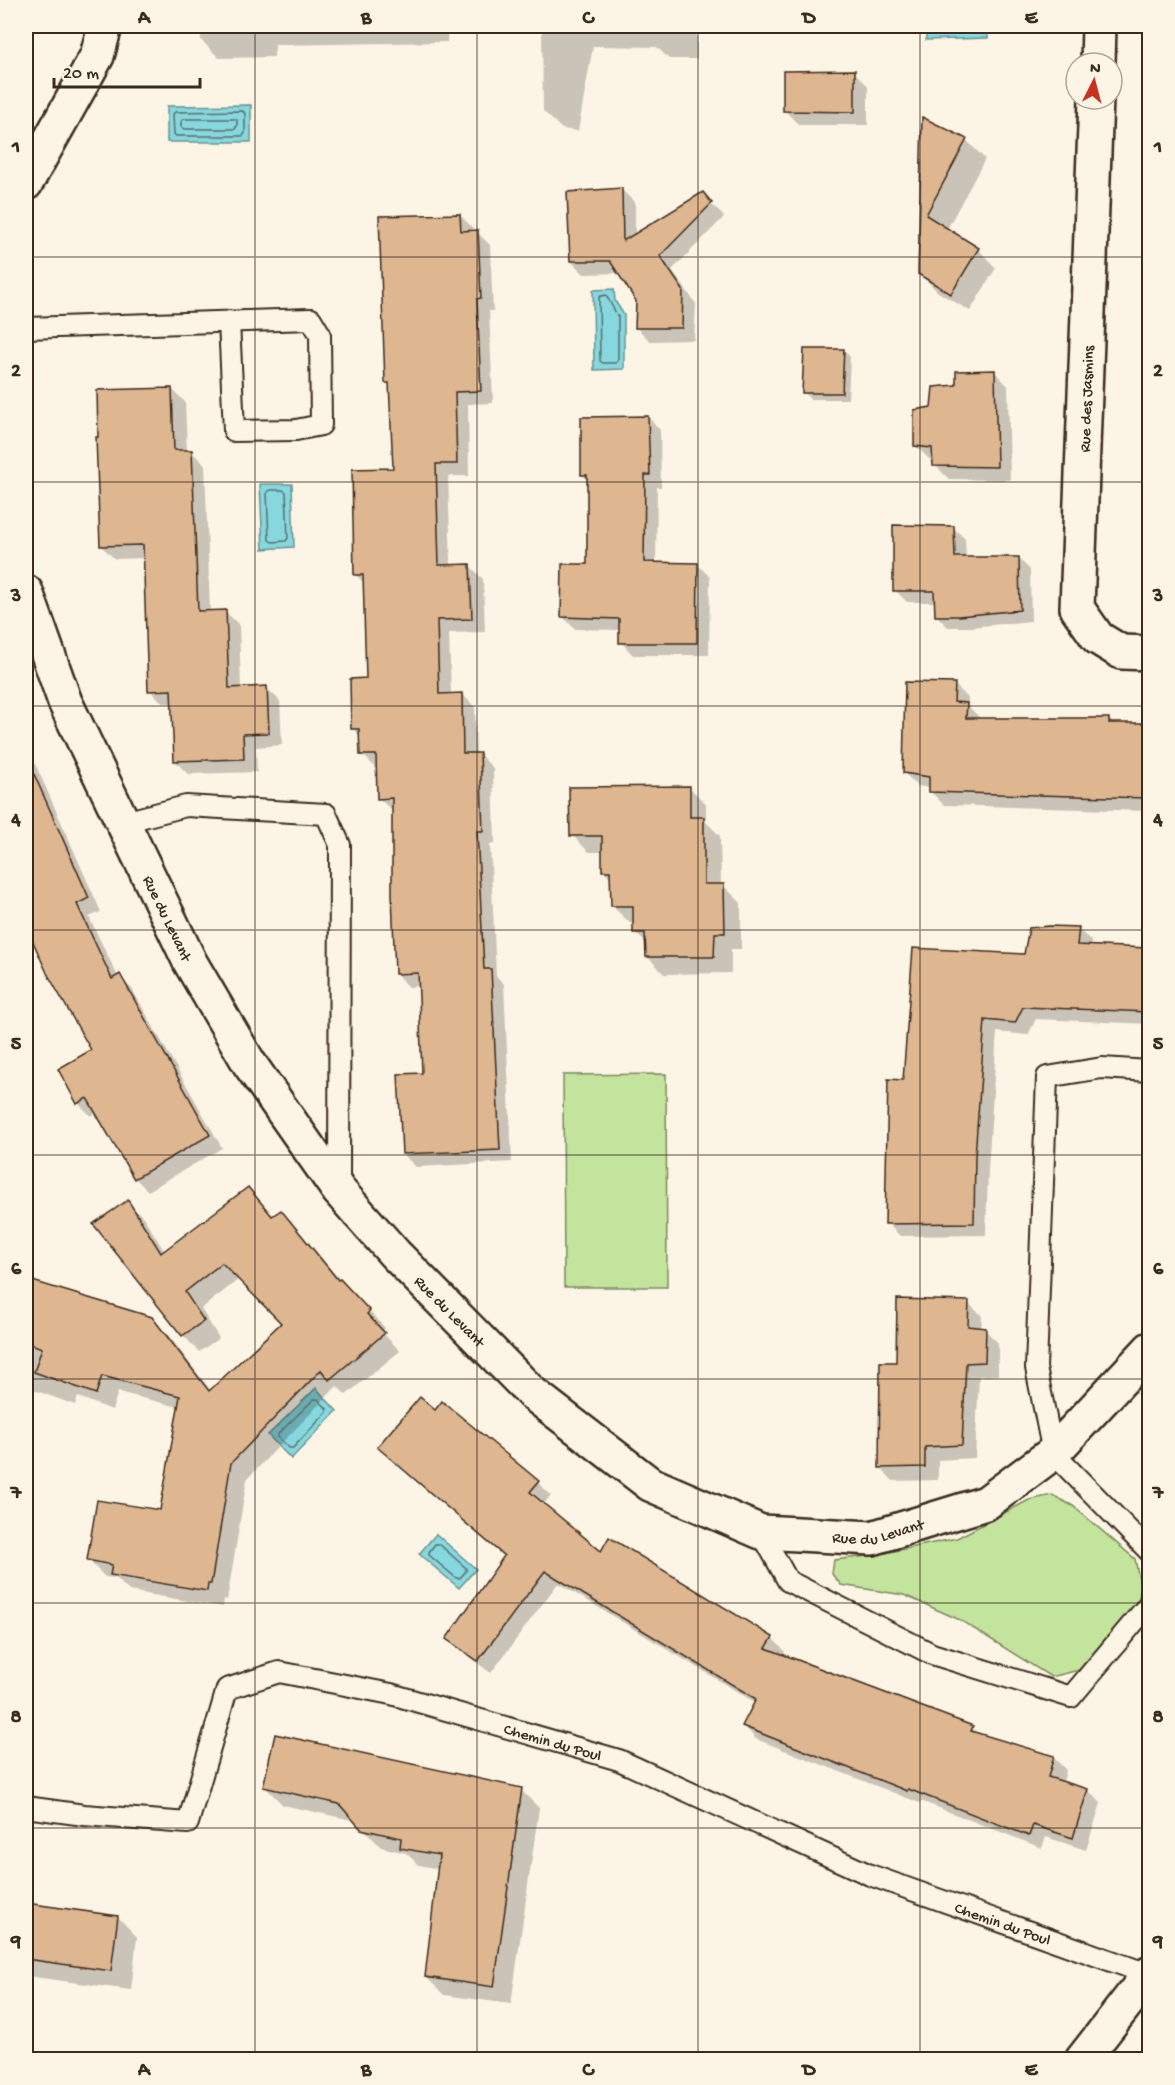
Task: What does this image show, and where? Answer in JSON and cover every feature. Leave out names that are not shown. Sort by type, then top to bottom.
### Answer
[{"type":"street","points":[[26,183],[97,56],[105,26]]},
{"type":"street","points":[[1098,51],[1099,26]]},
{"type":"street","name":"Rue des Jasmins","points":[[1096,111],[1077,608],[1098,638],[1121,652],[1149,653]]},
{"type":"street","name":"Rue du Levant","points":[[26,592],[65,702],[190,962],[249,1063],[339,1191],[395,1254],[532,1393],[650,1484],[761,1532],[872,1538],[986,1503],[1053,1453],[1149,1349]]},
{"type":"street","name":"Chemin du Poul","points":[[1082,2060],[1149,1974]]},
{"type":"lane","points":[[26,328],[229,321],[311,319],[320,334],[321,425],[296,430],[234,430],[229,321]]},
{"type":"lane","points":[[124,822],[186,806],[326,814],[340,845],[339,1191]]},
{"type":"lane","points":[[1149,1071],[1102,1068],[1047,1077],[1036,1368],[1053,1453],[1149,1552]]},
{"type":"lane","points":[[761,1532],[788,1581],[932,1654],[1071,1697],[1149,1603]]},
{"type":"lane","name":"Chemin du Poul","points":[[26,1807],[84,1815],[188,1823],[227,1689],[279,1672],[391,1694],[620,1760],[870,1875],[1149,1974]]},
{"type":"green space","points":[[666,1074],[667,1287],[564,1287],[563,1075]]},
{"type":"green space","points":[[1052,1495],[1073,1506],[1135,1559],[1141,1589],[1136,1608],[1079,1670],[1051,1677],[960,1620],[904,1595],[841,1585],[832,1574],[834,1560],[876,1555],[957,1538],[1029,1500]]},
{"type":"water","points":[[926,26],[988,26],[988,38],[926,40]]},
{"type":"water","points":[[251,105],[251,142],[167,142],[167,106]]},
{"type":"water","points":[[614,289],[615,301],[624,315],[624,369],[594,370],[593,290]]},
{"type":"water","points":[[260,484],[292,484],[294,547],[263,549]]},
{"type":"water","points":[[316,1388],[337,1411],[291,1459],[268,1435]]},
{"type":"water","points":[[436,1534],[476,1569],[459,1588],[419,1554]]},
{"type":"building","points":[[855,70],[855,112],[783,111],[783,71]]},
{"type":"building","points":[[922,117],[967,139],[926,215],[979,248],[951,294],[918,274]]},
{"type":"building","points":[[622,188],[623,241],[703,192],[712,203],[660,256],[683,290],[682,328],[635,328],[636,301],[610,261],[570,261],[567,192]]},
{"type":"building","points":[[460,214],[461,231],[478,230],[481,298],[477,299],[481,391],[455,392],[457,464],[436,464],[439,565],[470,564],[472,619],[437,620],[439,694],[462,693],[463,753],[480,753],[483,831],[477,831],[484,969],[491,969],[500,1150],[402,1154],[398,1074],[422,1073],[418,973],[395,974],[392,798],[377,799],[376,755],[360,755],[359,729],[351,729],[350,679],[366,678],[363,575],[354,575],[352,469],[393,468],[389,383],[385,383],[379,216]]},
{"type":"building","points":[[804,349],[844,349],[842,393],[802,393]]},
{"type":"building","points":[[995,370],[997,467],[933,466],[932,448],[914,446],[914,410],[931,407],[933,387],[956,385],[956,371]]},
{"type":"building","points":[[172,388],[174,450],[192,450],[198,611],[226,610],[229,688],[267,686],[269,733],[243,734],[244,759],[174,761],[171,690],[148,691],[143,545],[100,546],[96,437],[98,437],[97,390]]},
{"type":"building","points":[[648,416],[650,475],[645,475],[644,562],[698,563],[697,643],[619,643],[619,619],[561,617],[562,564],[587,564],[587,475],[581,475],[581,417]]},
{"type":"building","points":[[893,525],[954,526],[955,557],[1019,557],[1020,610],[935,616],[934,591],[893,591]]},
{"type":"building","points":[[905,682],[955,683],[954,702],[967,703],[966,718],[1109,718],[1109,723],[1149,723],[1147,798],[929,792],[929,777],[903,773]]},
{"type":"building","points":[[26,756],[89,898],[77,904],[112,979],[120,974],[210,1135],[134,1179],[87,1098],[77,1104],[58,1069],[91,1050],[47,973],[26,926]]},
{"type":"building","points":[[690,786],[690,817],[704,817],[704,884],[724,884],[725,933],[715,933],[714,957],[646,957],[645,933],[633,933],[633,906],[611,906],[610,871],[602,871],[602,836],[570,836],[569,787]]},
{"type":"building","points":[[1079,927],[1077,945],[1149,948],[1149,1012],[1023,1007],[1015,1023],[985,1020],[975,1156],[974,1223],[885,1224],[888,1079],[903,1080],[913,948],[1024,954],[1029,928]]},
{"type":"building","points":[[248,1187],[272,1216],[281,1210],[338,1280],[340,1279],[370,1311],[367,1314],[385,1333],[329,1380],[321,1370],[231,1463],[211,1584],[208,1584],[207,1591],[110,1575],[112,1565],[87,1560],[97,1500],[160,1510],[180,1396],[102,1376],[96,1394],[34,1372],[42,1348],[26,1342],[26,1279],[152,1317],[209,1391],[281,1323],[222,1263],[185,1292],[204,1321],[182,1336],[93,1224],[128,1200],[161,1253]]},
{"type":"building","points":[[897,1299],[969,1301],[968,1326],[986,1328],[985,1362],[966,1363],[962,1445],[925,1447],[925,1467],[879,1468],[880,1362],[896,1362]]},
{"type":"building","points":[[420,1397],[435,1410],[442,1401],[539,1481],[530,1492],[601,1551],[609,1537],[773,1637],[766,1648],[973,1726],[971,1731],[1054,1756],[1048,1777],[1088,1789],[1073,1838],[1033,1825],[1029,1836],[742,1726],[756,1699],[545,1571],[478,1661],[446,1639],[504,1556],[377,1447]]},
{"type":"building","points":[[275,1734],[522,1788],[494,1987],[425,1977],[439,1855],[400,1848],[401,1838],[361,1829],[339,1804],[263,1787]]},
{"type":"building","points":[[26,1903],[118,1916],[111,1971],[26,1959]]}]
